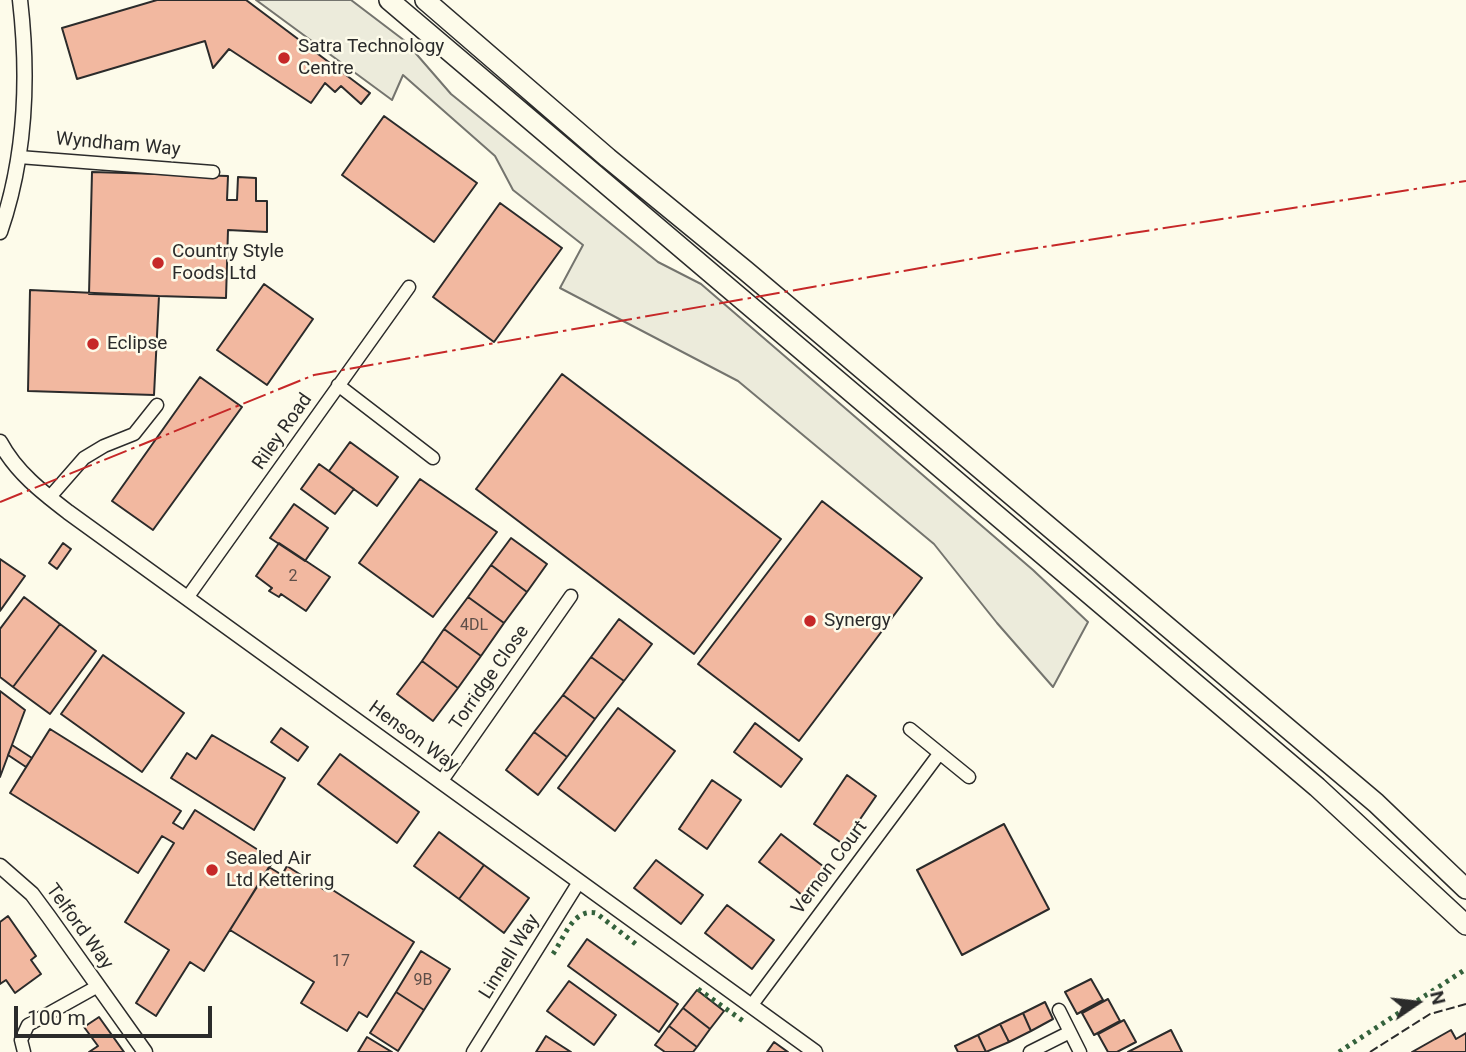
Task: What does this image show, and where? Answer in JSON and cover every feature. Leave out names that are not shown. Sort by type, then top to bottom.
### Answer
[{"type":"highway","points":[[389,0],[1317,787],[1466,925]]},
{"type":"highway","points":[[425,0],[608,158],[747,271],[1376,803],[1466,889]]},
{"type":"street","points":[[0,232],[19,157],[26,76],[20,0]]},
{"type":"street","name":"Wyndham Way","points":[[19,157],[214,173]]},
{"type":"street","name":"Riley Road","points":[[187,598],[409,287]]},
{"type":"street","points":[[338,385],[433,458]]},
{"type":"street","points":[[49,498],[83,458],[134,434],[157,405]]},
{"type":"street","name":"Henson Way","points":[[0,442],[16,467],[49,498],[815,1052]]},
{"type":"street","name":"Torridge Close","points":[[441,782],[571,596]]},
{"type":"street","points":[[910,729],[970,777]]},
{"type":"street","name":"Vernon Court","points":[[751,1006],[939,754]]},
{"type":"street","name":"Telford Way","points":[[0,866],[32,894],[145,1052]]},
{"type":"street","name":"Linnell Way","points":[[473,1052],[579,882]]},
{"type":"street","points":[[24,1052],[21,1040],[29,1025],[98,986]]},
{"type":"street","points":[[1059,1010],[1080,1052]]},
{"type":"street","points":[[1030,1052],[1070,1032]]},
{"type":"shaded area","points":[[256,0],[351,0],[405,41],[451,94],[658,262],[701,284],[1033,570],[1088,622],[1053,687],[997,623],[934,544],[738,381],[560,288],[583,245],[513,190],[495,156],[403,75],[392,100]]},
{"type":"building","name":"Satra Technology Centre","points":[[157,0],[246,0],[370,93],[361,104],[341,86],[335,92],[325,83],[311,103],[229,49],[213,68],[205,41],[77,79],[62,28]]},
{"type":"building","points":[[384,116],[477,183],[434,242],[342,175]]},
{"type":"building","name":"Country Style Foods Ltd","points":[[92,172],[228,176],[227,200],[237,200],[238,177],[256,178],[256,201],[267,201],[267,232],[228,230],[226,298],[89,294]]},
{"type":"building","points":[[500,203],[562,248],[494,342],[433,297]]},
{"type":"building","points":[[264,284],[313,319],[267,385],[217,350]]},
{"type":"building","name":"Eclipse","points":[[30,290],[159,296],[154,395],[28,391]]},
{"type":"building","points":[[562,374],[781,539],[694,654],[476,489]]},
{"type":"building","name":"Eclipse","points":[[200,377],[242,407],[153,530],[112,501]]},
{"type":"building","points":[[350,442],[398,477],[377,506],[329,471]]},
{"type":"building","points":[[319,464],[354,489],[335,514],[301,489]]},
{"type":"building","points":[[420,479],[497,532],[433,617],[359,563]]},
{"type":"building","name":"Synergy","points":[[822,501],[922,578],[799,741],[698,664]]},
{"type":"building","points":[[294,504],[328,528],[305,561],[270,538]]},
{"type":"building","points":[[511,538],[547,564],[527,592],[491,565]]},
{"type":"building","points":[[63,543],[71,549],[57,569],[49,563]]},
{"type":"building","points":[[279,543],[330,577],[306,611],[281,594],[279,597],[269,591],[272,588],[256,576]]},
{"type":"building","points":[[0,559],[25,576],[0,611]]},
{"type":"building","points":[[491,565],[527,592],[504,623],[468,597]]},
{"type":"building","points":[[24,597],[60,624],[13,687],[0,677],[0,629]]},
{"type":"building","points":[[468,597],[504,623],[481,656],[444,629]]},
{"type":"building","points":[[619,619],[652,644],[624,681],[591,657]]},
{"type":"building","points":[[60,624],[96,651],[50,714],[13,687]]},
{"type":"building","points":[[444,629],[481,656],[458,688],[422,661]]},
{"type":"building","points":[[103,655],[184,713],[142,772],[61,714]]},
{"type":"building","points":[[591,657],[624,681],[595,719],[563,695]]},
{"type":"building","points":[[422,661],[458,688],[433,721],[397,694]]},
{"type":"building","points":[[0,691],[25,710],[0,777]]},
{"type":"building","points":[[563,695],[595,719],[567,757],[534,732]]},
{"type":"building","points":[[618,708],[675,751],[615,831],[558,788]]},
{"type":"building","points":[[755,723],[802,759],[781,787],[734,752]]},
{"type":"building","points":[[281,728],[308,747],[298,761],[271,742]]},
{"type":"building","name":"Sealed Air Ltd Kettering","points":[[50,729],[181,811],[173,823],[183,829],[195,810],[274,860],[204,971],[190,962],[156,1016],[136,1003],[169,950],[125,922],[174,843],[162,836],[138,873],[10,793]]},
{"type":"building","points":[[534,732],[567,757],[538,795],[506,770]]},
{"type":"building","points":[[212,735],[285,778],[254,830],[171,778],[187,753],[196,759]]},
{"type":"building","points":[[12,745],[32,758],[26,767],[8,755]]},
{"type":"building","points":[[340,754],[419,812],[397,843],[318,784]]},
{"type":"building","points":[[847,775],[876,796],[843,844],[814,824]]},
{"type":"building","points":[[712,780],[741,800],[707,849],[679,829]]},
{"type":"building","points":[[1004,824],[1049,909],[962,955],[917,870]]},
{"type":"building","points":[[439,832],[484,865],[459,899],[414,866]]},
{"type":"building","points":[[781,834],[828,870],[806,898],[759,862]]},
{"type":"building","points":[[656,860],[703,895],[681,924],[634,888]]},
{"type":"building","points":[[484,865],[529,898],[504,933],[459,899]]},
{"type":"building","name":"Sealed Air Ltd Kettering","points":[[287,866],[326,891],[328,887],[414,942],[367,1017],[359,1012],[347,1031],[301,1003],[314,982],[230,930],[269,867],[282,875]]},
{"type":"building","points":[[727,905],[774,940],[752,969],[705,933]]},
{"type":"building","points":[[8,916],[36,956],[31,960],[41,974],[15,993],[6,980],[0,984],[0,922]]},
{"type":"building","points":[[587,939],[678,1004],[659,1032],[568,966]]},
{"type":"building","points":[[421,951],[450,969],[424,1010],[396,992]]},
{"type":"building","points":[[1091,979],[1103,1000],[1077,1014],[1065,992]]},
{"type":"building","points":[[569,981],[616,1015],[594,1045],[547,1011]]},
{"type":"building","points":[[697,990],[724,1011],[710,1029],[683,1008]]},
{"type":"building","points":[[396,992],[424,1010],[398,1051],[370,1033]]},
{"type":"building","points":[[1108,999],[1120,1021],[1094,1035],[1082,1013]]},
{"type":"building","points":[[1045,1002],[1053,1019],[1031,1031],[1023,1013]]},
{"type":"building","points":[[683,1008],[710,1029],[697,1047],[669,1026]]},
{"type":"building","points":[[1023,1013],[1031,1031],[1009,1042],[1000,1024]]},
{"type":"building","points":[[99,1017],[124,1052],[89,1052],[98,1046],[84,1027]]},
{"type":"building","points":[[1124,1020],[1136,1042],[1117,1052],[1108,1052],[1098,1034]]},
{"type":"building","points":[[1000,1024],[1009,1042],[986,1052],[978,1035]]},
{"type":"building","points":[[669,1026],[697,1047],[693,1052],[665,1052],[655,1045]]},
{"type":"building","points":[[1171,1030],[1182,1052],[1128,1052]]},
{"type":"building","points":[[1451,1030],[1456,1039],[1466,1033],[1466,1052],[1412,1052]]},
{"type":"building","points":[[978,1035],[986,1052],[958,1052],[955,1046]]},
{"type":"building","points":[[546,1036],[571,1052],[536,1052]]},
{"type":"building","points":[[367,1037],[392,1052],[358,1052]]},
{"type":"building","points":[[774,1042],[788,1052],[767,1052]]},
{"type":"hedge","points":[[553,954],[575,920],[588,913],[596,913],[637,945]]},
{"type":"hedge","points":[[1339,1052],[1466,969]]},
{"type":"hedge","points":[[698,989],[746,1023]]},
{"type":"fence","points":[[1370,1052],[1430,1014],[1466,1004]]},
{"type":"power","points":[[0,502],[314,375],[1011,252],[1466,181]]},
{"type":"place","name":"Satra Technology Centre","points":[[284,58]]},
{"type":"place","name":"Country Style Foods Ltd","points":[[158,263]]},
{"type":"place","name":"Eclipse","points":[[93,344]]},
{"type":"place","name":"Synergy","points":[[810,621]]},
{"type":"place","name":"Sealed Air Ltd Kettering","points":[[212,870]]}]
